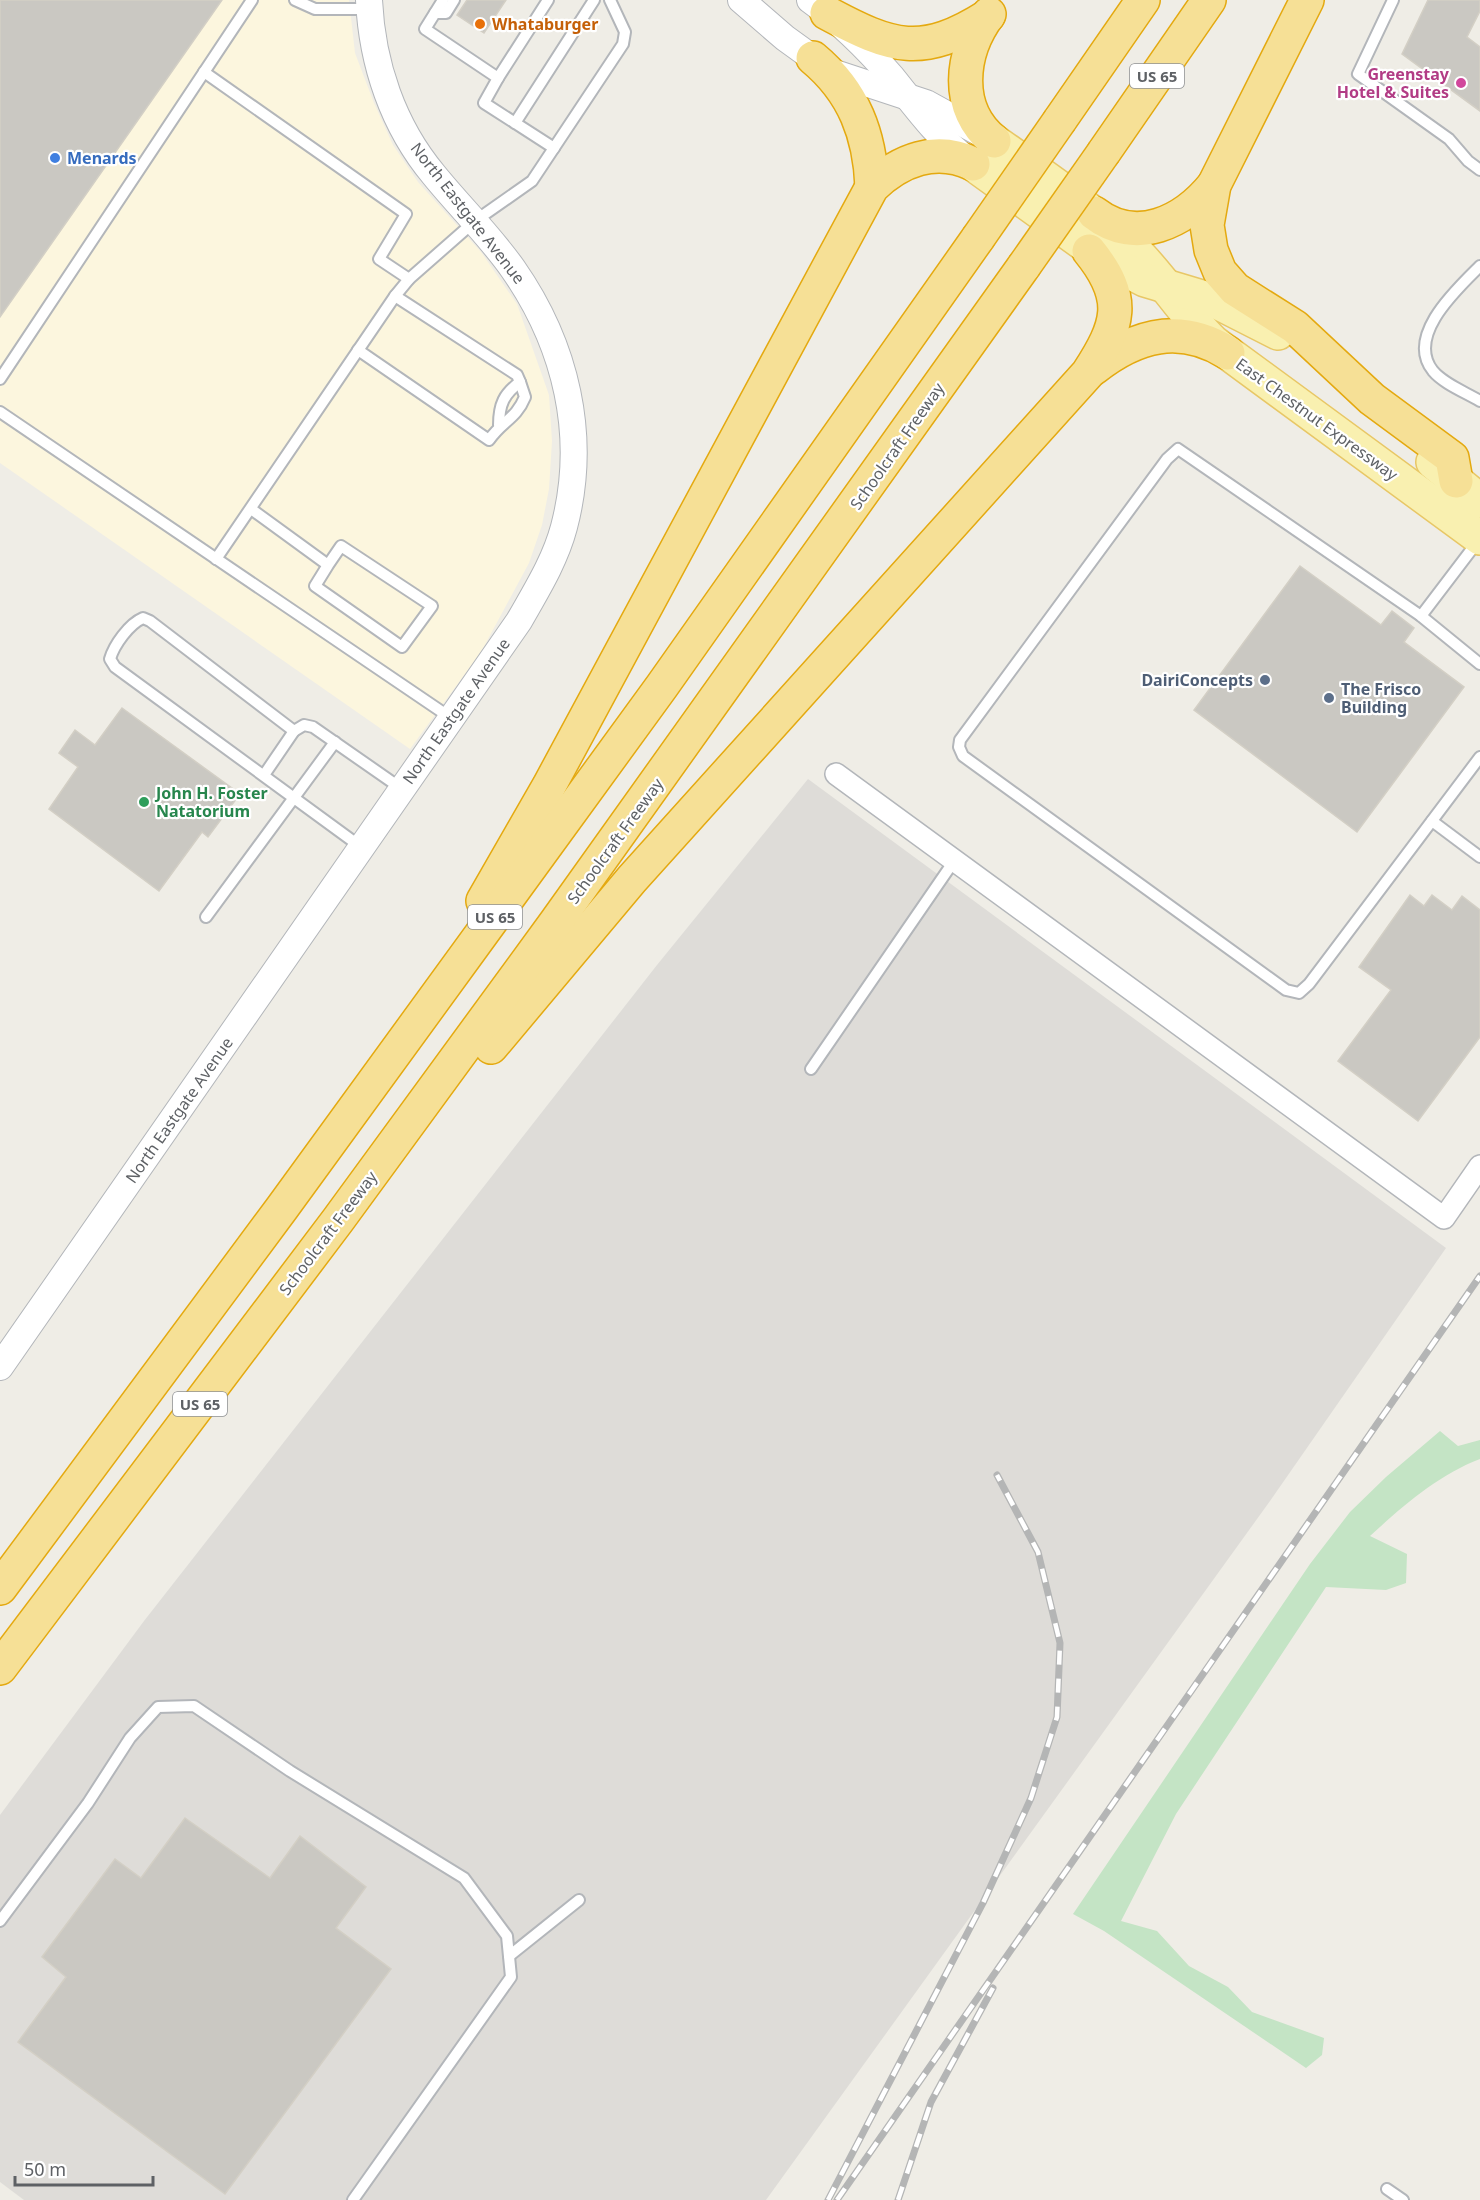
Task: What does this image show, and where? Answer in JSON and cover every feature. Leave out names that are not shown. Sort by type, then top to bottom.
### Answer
[{"type":"highway","name":"US 65","points":[[0,1588],[282,1208],[662,686],[1143,0]]},
{"type":"highway","name":"Schoolcraft Freeway","points":[[0,1668],[338,1220],[715,702],[1209,0]]},
{"type":"highway","points":[[1307,0],[1214,185],[1207,225],[1208,238],[1216,265],[1235,289],[1294,327],[1372,399],[1452,458],[1468,491]]},
{"type":"highway","points":[[820,4],[870,35],[902,45],[944,38],[995,8]]},
{"type":"highway","points":[[282,1208],[452,951],[518,842],[872,187],[893,170],[922,157],[983,153],[984,133],[972,115],[965,79],[972,46],[995,8]]},
{"type":"highway","points":[[813,58],[836,79],[854,105],[866,136],[872,187]]},
{"type":"highway","points":[[1094,213],[1113,225],[1124,228],[1157,226],[1184,214],[1214,185]]},
{"type":"highway","points":[[338,1220],[389,1180],[490,1048],[584,935],[1088,373],[1104,347],[1116,317],[1115,302],[1108,279],[1089,250]]},
{"type":"highway","points":[[1088,373],[1126,346],[1153,337],[1193,338],[1228,353]]},
{"type":"main road","name":"East Chestnut Expressway","points":[[983,153],[1094,213],[1132,248],[1166,286],[1200,330],[1480,538]]},
{"type":"main road","name":"East Chestnut Expressway","points":[[983,153],[1089,250],[1125,271],[1215,301],[1283,336],[1468,491]]},
{"type":"street","points":[[741,0],[832,72],[907,97]]},
{"type":"street","name":"East Chestnut Expressway","points":[[820,4],[871,55],[930,127],[983,153]]},
{"type":"street","name":"North Eastgate Avenue","points":[[0,1367],[519,621],[545,576],[564,528],[573,475],[574,424],[562,368],[542,314],[513,268],[433,173],[400,124],[378,66],[370,5]]},
{"type":"street","points":[[836,774],[1444,1218],[1480,1166]]},
{"type":"lane","points":[[0,379],[252,0]]},
{"type":"lane","points":[[295,0],[315,9],[370,5]]},
{"type":"lane","points":[[443,0],[425,29],[498,78]]},
{"type":"lane","points":[[435,13],[446,13],[454,0]]},
{"type":"lane","points":[[548,0],[484,103],[554,148]]},
{"type":"lane","points":[[216,559],[395,296],[409,279],[475,221],[532,181],[623,44],[625,32],[610,0]]},
{"type":"lane","points":[[1394,0],[1358,74],[1449,139],[1468,161],[1480,170]]},
{"type":"lane","points":[[515,123],[590,2]]},
{"type":"lane","points":[[204,72],[406,214],[379,259],[409,279]]},
{"type":"lane","points":[[1480,266],[1440,312],[1427,333],[1424,350],[1434,372],[1480,401]]},
{"type":"lane","points":[[395,296],[514,372],[525,397],[515,417],[499,424]]},
{"type":"lane","points":[[358,350],[489,440],[499,424],[499,407],[509,390],[520,382]]},
{"type":"lane","points":[[0,412],[452,718]]},
{"type":"lane","points":[[1480,664],[1421,616],[1178,448],[1167,459],[960,740],[959,747],[963,756],[1278,985],[1286,990],[1299,993],[1309,984],[1480,757]]},
{"type":"lane","points":[[251,509],[328,565]]},
{"type":"lane","points":[[1421,616],[1480,538]]},
{"type":"lane","points":[[341,546],[432,606],[402,647],[315,586],[328,565],[341,546]]},
{"type":"lane","points":[[294,731],[150,621],[143,618],[135,622],[112,652],[110,659],[115,667],[362,847]]},
{"type":"lane","points":[[264,775],[294,731],[304,725],[313,727],[402,789]]},
{"type":"lane","points":[[206,917],[335,742]]},
{"type":"lane","points":[[1432,821],[1480,857]]},
{"type":"lane","points":[[811,1069],[954,861]]},
{"type":"lane","points":[[0,1920],[88,1803],[137,1730],[158,1707],[194,1706],[290,1771],[464,1878],[507,1936],[511,1977],[353,2200]]},
{"type":"lane","points":[[509,1956],[579,1900]]},
{"type":"lane","points":[[1387,2189],[1403,2200]]},
{"type":"shaded area","points":[[0,0],[349,0],[355,53],[393,145],[418,182],[481,252],[517,304],[549,395],[552,441],[549,489],[542,525],[529,563],[481,652],[410,749],[0,463]]},
{"type":"shaded area","points":[[808,779],[1446,1248],[1270,1501],[766,2200],[24,2200],[0,2182],[0,1815],[144,1621],[657,965]]},
{"type":"green space","points":[[1440,1431],[1458,1446],[1480,1440],[1480,1459],[1435,1482],[1370,1536],[1407,1554],[1406,1583],[1386,1590],[1326,1587],[1176,1814],[1121,1921],[1157,1931],[1189,1966],[1228,1987],[1252,2012],[1324,2038],[1322,2055],[1306,2068],[1104,1931],[1073,1914],[1310,1564],[1350,1512],[1386,1477]]},
{"type":"building","name":"Menards","points":[[0,0],[222,0],[0,317]]},
{"type":"building","name":"Whataburger","points":[[467,0],[506,0],[484,33],[457,15]]},
{"type":"building","name":"Greenstay Hotel & Suites","points":[[1428,0],[1480,0],[1480,11],[1467,37],[1480,47],[1480,111],[1402,54]]},
{"type":"building","name":"The Frisco Building","points":[[1300,566],[1381,625],[1392,611],[1414,628],[1404,642],[1464,687],[1357,832],[1194,710]]},
{"type":"building","name":"John H. Foster Natatorium","points":[[122,708],[240,794],[208,837],[202,832],[159,891],[49,809],[78,767],[59,753],[75,730],[95,745]]},
{"type":"building","points":[[1410,895],[1424,906],[1432,895],[1452,910],[1462,896],[1480,910],[1480,1037],[1418,1121],[1338,1061],[1391,990],[1359,967]]},
{"type":"building","points":[[185,1818],[270,1878],[300,1836],[366,1887],[336,1928],[391,1969],[225,2194],[18,2042],[66,1977],[42,1957],[115,1859],[141,1878]]},
{"type":"railway","points":[[837,2200],[1480,1276]]},
{"type":"railway","points":[[828,2200],[983,1903],[1031,1798],[1057,1717],[1060,1643],[1038,1552],[997,1475]]},
{"type":"railway","points":[[898,2200],[931,2102],[993,1988]]},
{"type":"place","name":"Whataburger","points":[[480,24]]},
{"type":"place","name":"Greenstay Hotel & Suites","points":[[1461,83]]},
{"type":"place","name":"Menards","points":[[55,158]]},
{"type":"place","name":"DairiConcepts","points":[[1265,680]]},
{"type":"place","name":"The Frisco Building","points":[[1329,698]]},
{"type":"place","name":"John H. Foster Natatorium","points":[[144,802]]}]
